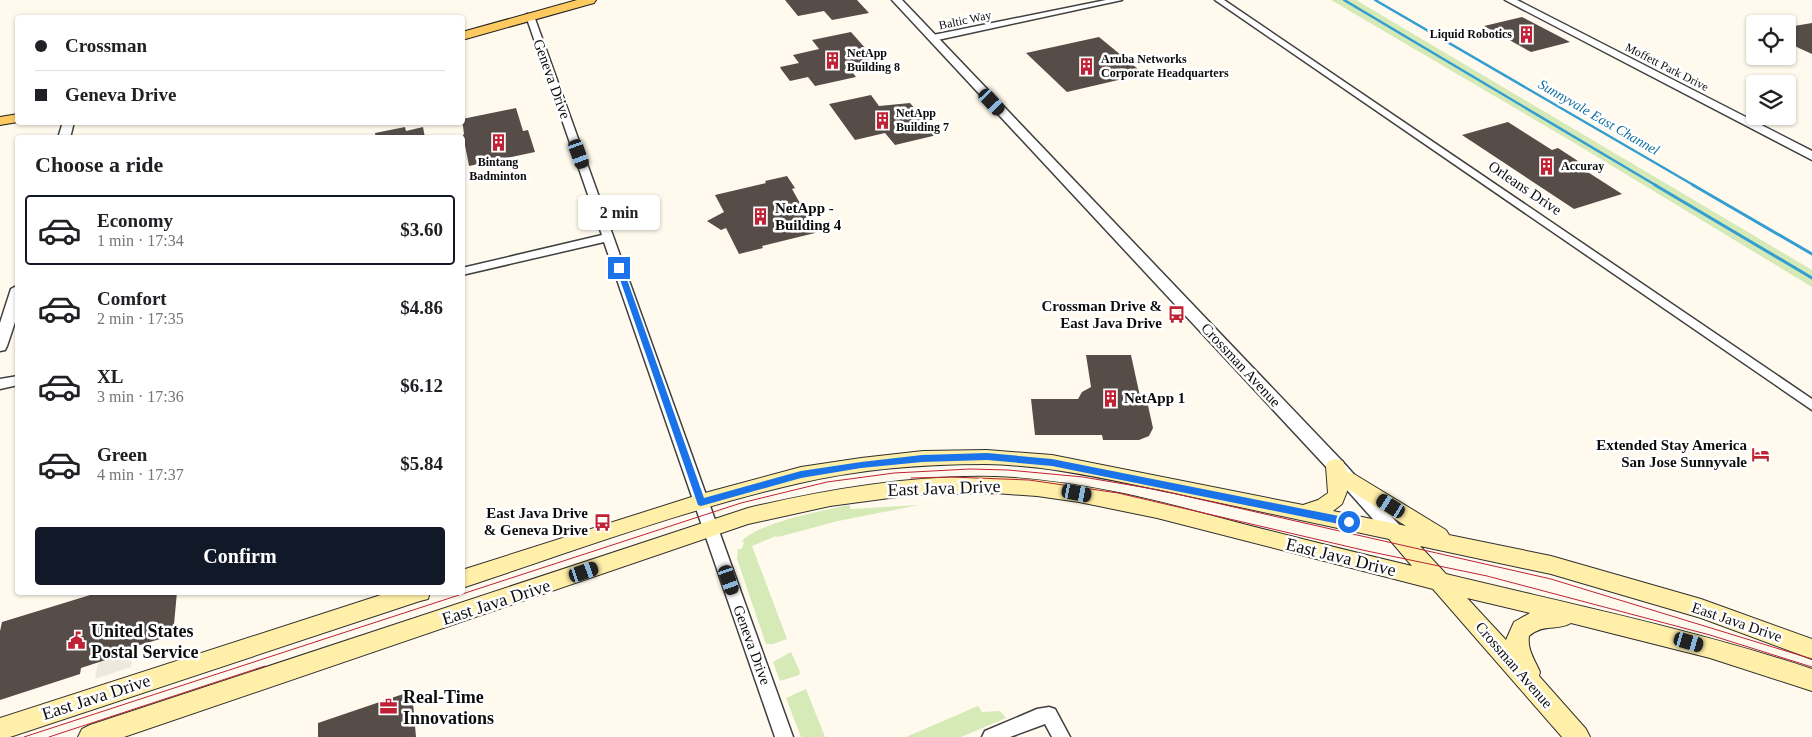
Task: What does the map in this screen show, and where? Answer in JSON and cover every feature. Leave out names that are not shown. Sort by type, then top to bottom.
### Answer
[{"type":"main road","points":[[465,26],[554,0]]},
{"type":"main road","points":[[465,35],[590,0]]},
{"type":"main road","points":[[0,114],[15,111]]},
{"type":"main road","points":[[0,121],[15,118]]},
{"type":"main road","name":"East Java Drive","points":[[465,578],[701,502],[801,475],[861,465],[922,458],[987,457],[1052,462],[1129,476],[1447,542],[1570,570],[1701,609],[1812,648]]},
{"type":"main road","points":[[1301,513],[1323,507],[1334,501],[1339,494],[1342,473],[1447,542]]},
{"type":"main road","name":"East Java Drive","points":[[90,737],[758,514],[852,493],[929,486],[1020,487],[1077,493],[1135,505],[1336,557],[1619,624],[1757,662],[1812,680]]},
{"type":"main road","name":"Crossman Avenue","points":[[1395,532],[1578,737]]},
{"type":"main road","name":"East Java Drive","points":[[0,729],[411,595]]},
{"type":"main road","points":[[1544,700],[1519,653],[1518,637],[1522,629],[1535,620],[1552,616],[1619,624]]},
{"type":"street","name":"Crossman Avenue","points":[[897,0],[1342,473],[1395,532]]},
{"type":"street","name":"Baltic Way","points":[[933,38],[1118,0]]},
{"type":"street","name":"Orleans Drive","points":[[1219,0],[1812,405]]},
{"type":"street","name":"Moffett Park Drive","points":[[1510,0],[1812,156]]},
{"type":"street","name":"Geneva Drive","points":[[530,16],[784,737]]},
{"type":"street","points":[[465,271],[609,237]]},
{"type":"street","points":[[0,346],[15,298]]},
{"type":"street","points":[[0,384],[15,381]]},
{"type":"street","points":[[991,737],[1049,715],[1061,737]]},
{"type":"green space","points":[[1331,0],[1356,0],[1812,270],[1812,287],[1571,141]]},
{"type":"green space","points":[[849,505],[851,509],[919,505],[838,521],[776,536],[752,546],[787,639],[773,644],[766,644],[737,559],[738,549],[742,549],[744,542],[742,541],[751,534],[777,523]]},
{"type":"green space","points":[[791,652],[800,672],[799,675],[780,681],[773,662]]},
{"type":"green space","points":[[806,689],[825,737],[801,737],[786,698]]},
{"type":"green space","points":[[978,706],[982,712],[1000,711],[1006,718],[961,737],[906,737]]},
{"type":"shaded area","points":[[133,651],[131,667],[95,679],[98,662]]},
{"type":"building","points":[[785,0],[857,0],[869,13],[832,20],[824,11],[798,16]]},
{"type":"building","name":"Liquid Robotics","points":[[1522,17],[1570,42],[1531,52],[1484,26]]},
{"type":"building","points":[[1812,23],[1812,54],[1796,47],[1796,26]]},
{"type":"building","name":"NetApp Building 8","points":[[851,32],[874,58],[849,68],[856,77],[815,86],[808,77],[790,81],[781,69],[780,67],[799,63],[793,55],[819,49],[812,40]]},
{"type":"building","name":"Aruba Networks Corporate Headquarters","points":[[1099,37],[1144,74],[1067,92],[1026,53]]},
{"type":"building","name":"NetApp Building 7","points":[[871,95],[879,106],[910,103],[937,135],[895,145],[885,133],[855,140],[829,104]]},
{"type":"building","name":"Bintang Badminton","points":[[516,108],[523,131],[528,130],[535,152],[469,166],[465,135],[463,135],[465,118]]},
{"type":"building","name":"Accuray","points":[[1508,122],[1552,150],[1558,148],[1578,161],[1572,162],[1622,194],[1574,209],[1462,135]]},
{"type":"building","points":[[405,127],[406,131],[423,127],[424,135],[375,135],[375,133]]},
{"type":"building","name":"NetApp - Building 4","points":[[787,176],[795,188],[792,189],[801,205],[799,205],[816,231],[815,233],[762,246],[763,248],[739,254],[726,228],[721,230],[707,221],[724,212],[715,195]]},
{"type":"building","name":"NetApp 1","points":[[1086,355],[1131,355],[1141,401],[1147,401],[1153,428],[1149,436],[1139,440],[1103,440],[1102,435],[1035,435],[1031,399],[1078,399],[1082,392],[1091,387]]},
{"type":"building","name":"United States Postal Service","points":[[90,595],[177,595],[173,635],[137,646],[136,650],[81,668],[80,674],[0,700],[0,631],[2,622]]},
{"type":"building","name":"Real-Time Innovations","points":[[412,691],[416,737],[318,737],[318,723]]},
{"type":"waterway","points":[[1344,0],[1657,186]]},
{"type":"waterway","name":"Sunnyvale East Channel","points":[[1375,0],[1695,186]]},
{"type":"waterway","points":[[1655,185],[1812,278]]},
{"type":"waterway","name":"Sunnyvale East Channel","points":[[1693,185],[1812,254]]},
{"type":"tram line","points":[[465,593],[741,503],[827,482],[894,473],[970,469],[1008,470],[1083,477],[1159,490],[1551,579],[1812,659]]},
{"type":"tram line","points":[[911,478],[950,477],[1029,480],[1118,493],[1367,551],[1487,576],[1710,635],[1812,667]]},
{"type":"tram line","points":[[24,737],[459,595]]},
{"type":"tram line","points":[[49,737],[265,666]]},
{"type":"place","name":"Liquid Robotics","points":[[1526,34]]},
{"type":"place","name":"NetApp Building 8","points":[[833,60]]},
{"type":"place","name":"Aruba Networks Corporate Headquarters","points":[[1087,66]]},
{"type":"place","name":"NetApp Building 7","points":[[882,120]]},
{"type":"place","name":"Bintang Badminton","points":[[498,143]]},
{"type":"place","name":"Accuray","points":[[1547,166]]},
{"type":"place","name":"NetApp - Building 4","points":[[761,217]]},
{"type":"place","name":"Crossman Drive & East Java Drive","points":[[1176,315]]},
{"type":"place","name":"NetApp 1","points":[[1110,398]]},
{"type":"place","name":"Extended Stay America San Jose Sunnyvale","points":[[1761,454]]},
{"type":"place","name":"East Java Drive & Geneva Drive","points":[[602,522]]},
{"type":"place","name":"United States Postal Service","points":[[77,641]]},
{"type":"place","name":"Real-Time Innovations","points":[[389,707]]},
{"type":"route","points":[[619,268],[701,502],[801,475],[861,465],[922,458],[987,457],[1052,462],[1129,476],[1349,522]]}]
